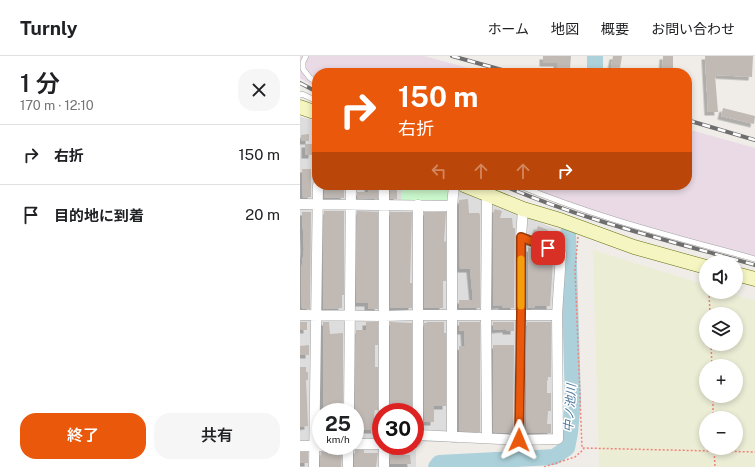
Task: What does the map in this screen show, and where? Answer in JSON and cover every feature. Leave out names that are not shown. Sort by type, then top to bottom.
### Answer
[{"type":"street","points":[[300,107],[312,111]]},
{"type":"street","points":[[317,403],[316,315],[318,190]]},
{"type":"street","points":[[349,403],[351,190]]},
{"type":"street","points":[[384,190],[384,403]]},
{"type":"street","points":[[452,437],[452,206],[454,190]]},
{"type":"street","points":[[476,190],[523,209],[634,247],[699,265]]},
{"type":"street","points":[[487,438],[487,201],[490,196]]},
{"type":"street","points":[[300,204],[452,206]]},
{"type":"street","points":[[417,403],[418,205]]},
{"type":"street","points":[[519,440],[521,237],[523,209]]},
{"type":"street","points":[[424,439],[452,437],[519,440],[558,439],[557,315],[561,254],[521,237]]},
{"type":"street","points":[[743,276],[755,279]]},
{"type":"street","points":[[300,315],[557,315]]},
{"type":"street","points":[[300,446],[312,446]]},
{"type":"street","points":[[314,467],[316,455]]},
{"type":"street","points":[[348,455],[348,467]]},
{"type":"street","points":[[384,455],[384,467]]},
{"type":"lane","points":[[306,56],[303,62],[303,69],[312,79]]},
{"type":"lane","points":[[300,95],[302,94],[312,99]]},
{"type":"lane","points":[[530,190],[553,200],[587,211],[755,259]]},
{"type":"path","points":[[579,227],[575,269],[582,448],[584,449]]},
{"type":"path","points":[[544,467],[575,457],[584,449],[755,452]]},
{"type":"path","points":[[714,455],[715,467]]},
{"type":"shaded area","points":[[300,56],[424,56],[468,68],[312,68],[312,85],[300,78]]},
{"type":"shaded area","points":[[300,117],[312,120],[312,190],[469,190],[566,234],[559,441],[424,442],[424,403],[372,403],[372,455],[416,455],[416,467],[300,467]]},
{"type":"shaded area","points":[[692,130],[755,148],[755,262],[743,259],[743,255],[730,255],[593,216],[522,190],[692,190]]},
{"type":"green space","points":[[401,190],[449,191],[448,200],[401,201]]},
{"type":"green space","points":[[593,250],[699,283],[699,299],[743,299],[743,297],[755,301],[755,467],[599,467]]},
{"type":"building","points":[[543,56],[571,56],[570,68],[557,67],[557,63],[543,63]]},
{"type":"building","points":[[613,56],[622,56],[620,68],[611,67]]},
{"type":"building","points":[[663,56],[673,56],[673,68],[662,68]]},
{"type":"building","points":[[705,56],[753,56],[752,77],[715,75],[718,112],[708,112]]},
{"type":"building","points":[[723,108],[755,116],[754,124],[721,116]]},
{"type":"building","points":[[309,134],[309,141],[301,141],[301,135]]},
{"type":"building","points":[[305,144],[312,144],[312,155],[305,155]]},
{"type":"building","points":[[302,169],[311,169],[311,197],[303,198]]},
{"type":"building","points":[[324,190],[344,190],[344,198],[324,198]]},
{"type":"building","points":[[368,190],[378,190],[378,199],[357,198],[357,192],[368,192]]},
{"type":"building","points":[[390,190],[397,190],[397,199],[390,199]]},
{"type":"building","points":[[468,199],[469,213],[479,213],[480,215],[480,308],[459,308],[459,300],[473,300],[470,269],[460,269],[459,200]]},
{"type":"building","points":[[495,209],[502,211],[500,218],[512,218],[513,228],[515,228],[514,308],[502,308],[502,305],[493,306],[493,213]]},
{"type":"building","points":[[324,211],[344,211],[344,295],[342,295],[342,308],[323,309]]},
{"type":"building","points":[[357,211],[378,212],[378,309],[368,309],[368,303],[356,303]]},
{"type":"building","points":[[302,212],[311,212],[310,309],[302,309],[301,272],[304,249]]},
{"type":"building","points":[[390,212],[412,212],[410,283],[412,283],[412,308],[390,308]]},
{"type":"building","points":[[424,212],[446,212],[444,242],[446,241],[446,281],[443,281],[443,308],[424,308]]},
{"type":"building","points":[[538,226],[548,230],[545,237],[535,233]]},
{"type":"building","points":[[528,247],[547,255],[548,262],[553,262],[550,306],[535,306],[535,308],[528,308]]},
{"type":"building","points":[[300,322],[307,322],[307,330],[300,330]]},
{"type":"building","points":[[323,322],[329,322],[330,334],[343,333],[343,403],[323,403]]},
{"type":"building","points":[[366,322],[378,322],[378,345],[375,345],[375,367],[378,367],[378,403],[372,403],[372,430],[364,430],[364,403],[355,403],[356,330],[366,330]]},
{"type":"building","points":[[390,322],[412,323],[412,403],[390,403]]},
{"type":"building","points":[[444,322],[444,333],[446,333],[446,406],[434,406],[434,422],[424,422],[424,323]]},
{"type":"building","points":[[459,322],[480,322],[480,432],[459,431],[459,346],[465,347],[464,331],[459,331]]},
{"type":"building","points":[[493,322],[514,322],[514,331],[506,331],[506,329],[493,330]]},
{"type":"building","points":[[527,322],[551,322],[551,377],[547,377],[547,393],[551,393],[551,411],[548,411],[547,424],[551,424],[551,433],[526,433]]},
{"type":"building","points":[[309,345],[309,355],[300,355],[300,346]]},
{"type":"building","points":[[493,345],[514,345],[513,433],[493,432]]},
{"type":"building","points":[[300,367],[306,367],[306,372],[308,372],[308,380],[306,380],[308,426],[300,427]]},
{"type":"building","points":[[300,452],[308,452],[308,463],[300,463]]},
{"type":"building","points":[[372,453],[372,455],[378,455],[376,467],[354,467],[355,455]]},
{"type":"building","points":[[321,455],[342,455],[341,467],[320,467]]},
{"type":"building","points":[[390,455],[410,455],[411,464],[390,464]]},
{"type":"waterway","name":"中ノ池川","points":[[595,56],[595,68]]},
{"type":"waterway","name":"中ノ池川","points":[[436,467],[439,463],[554,457],[567,448],[573,401],[568,233]]},
{"type":"railway","points":[[452,56],[495,68]]},
{"type":"railway","points":[[300,83],[312,89]]},
{"type":"railway","points":[[692,121],[755,140]]},
{"type":"railway","points":[[514,190],[595,219],[755,265]]},
{"type":"slow traffic","points":[[521,259],[521,306]]},
{"type":"route","points":[[519,440],[521,237],[548,248]]}]
